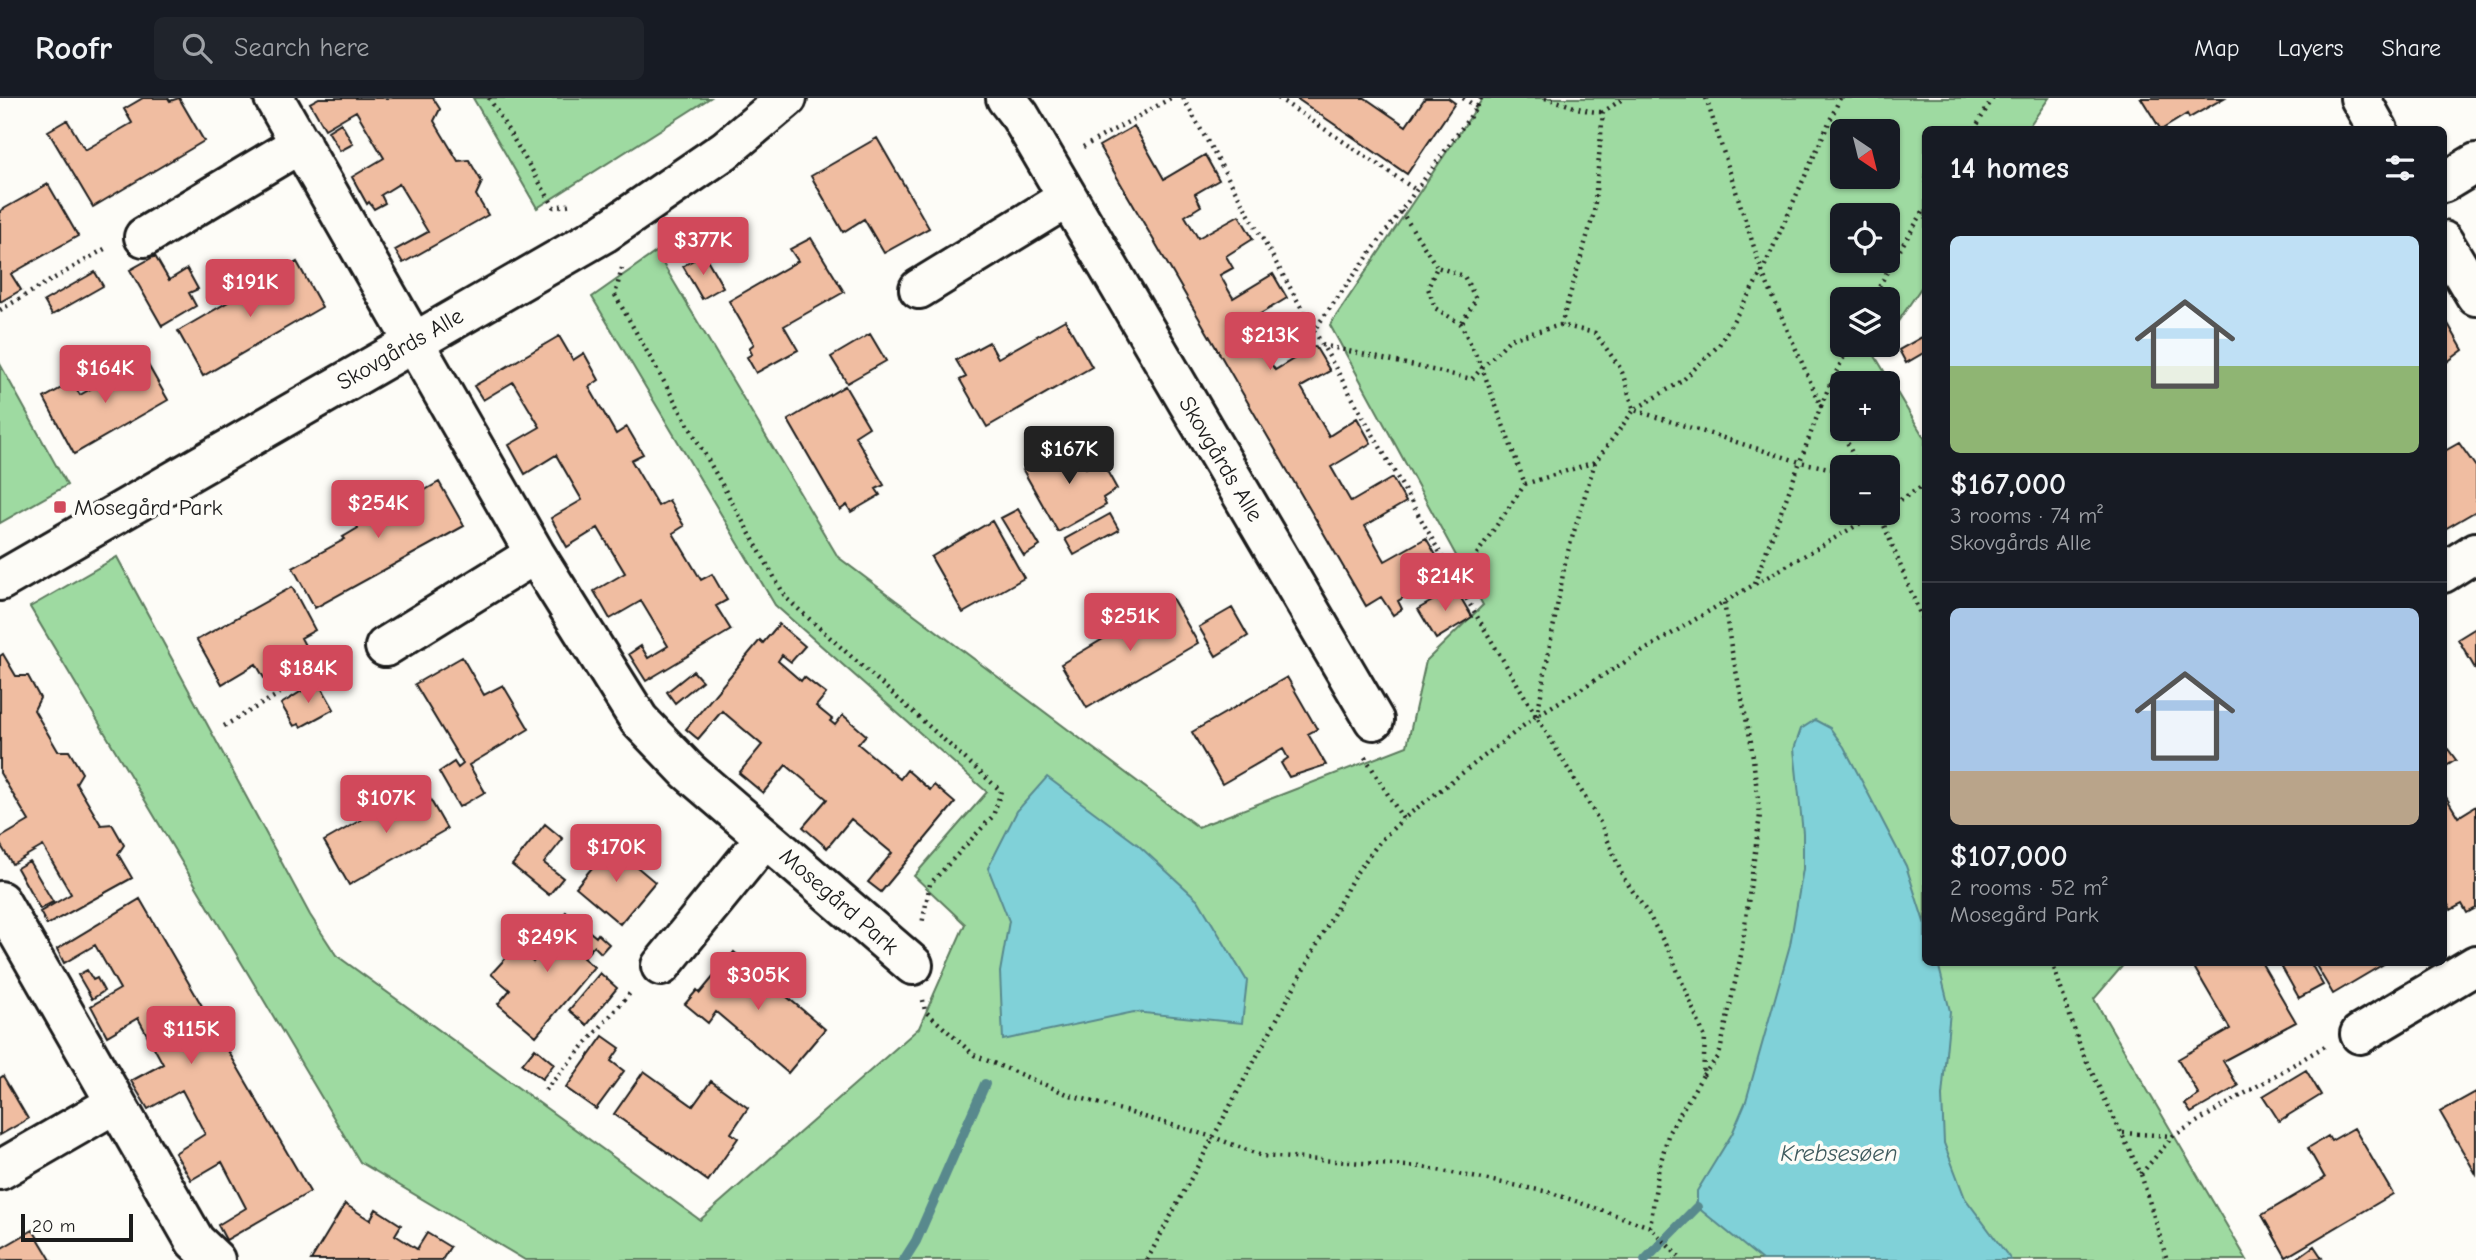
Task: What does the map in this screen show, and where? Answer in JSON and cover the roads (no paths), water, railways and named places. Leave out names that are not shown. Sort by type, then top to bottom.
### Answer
[{"type":"street","name":"Mosegård Park","points":[[274,98],[535,554],[639,720],[688,771],[913,965]]},
{"type":"street","name":"Skovgårds Alle","points":[[0,581],[604,233],[725,150],[787,98]]},
{"type":"street","points":[[2360,98],[2376,126]]},
{"type":"street","name":"Skovgårds Alle","points":[[1025,104],[1058,182],[1374,720]]},
{"type":"street","points":[[144,237],[301,143]]},
{"type":"street","points":[[2447,181],[2476,163]]},
{"type":"street","points":[[919,289],[1058,182]]},
{"type":"street","points":[[2447,247],[2476,296]]},
{"type":"street","points":[[2447,570],[2476,552]]},
{"type":"street","points":[[385,647],[535,554]]},
{"type":"street","name":"Mosegård Park","points":[[662,966],[765,838]]},
{"type":"street","points":[[0,901],[195,1241],[215,1260]]},
{"type":"street","points":[[2360,1034],[2476,965]]},
{"type":"street","points":[[0,1170],[116,1102]]},
{"type":"water","name":"Krebsesøen","points":[[1815,720],[1830,728],[1844,747],[1906,866],[1922,916],[1922,966],[1939,966],[1950,1011],[1942,1096],[1944,1143],[1965,1198],[2011,1260],[1762,1260],[1697,1207],[1697,1191],[1732,1134],[1746,1101],[1790,945],[1803,869],[1803,833],[1794,749],[1801,729]]},
{"type":"water","points":[[1047,777],[1137,844],[1198,900],[1247,981],[1242,1023],[1134,1012],[1003,1040],[1000,972],[1009,921],[988,868],[1017,811]]},
{"type":"waterway","points":[[904,1260],[916,1241],[985,1084]]},
{"type":"waterway","points":[[1645,1260],[1697,1207]]},
{"type":"place","name":"Mosegård Park","points":[[60,507]]}]
